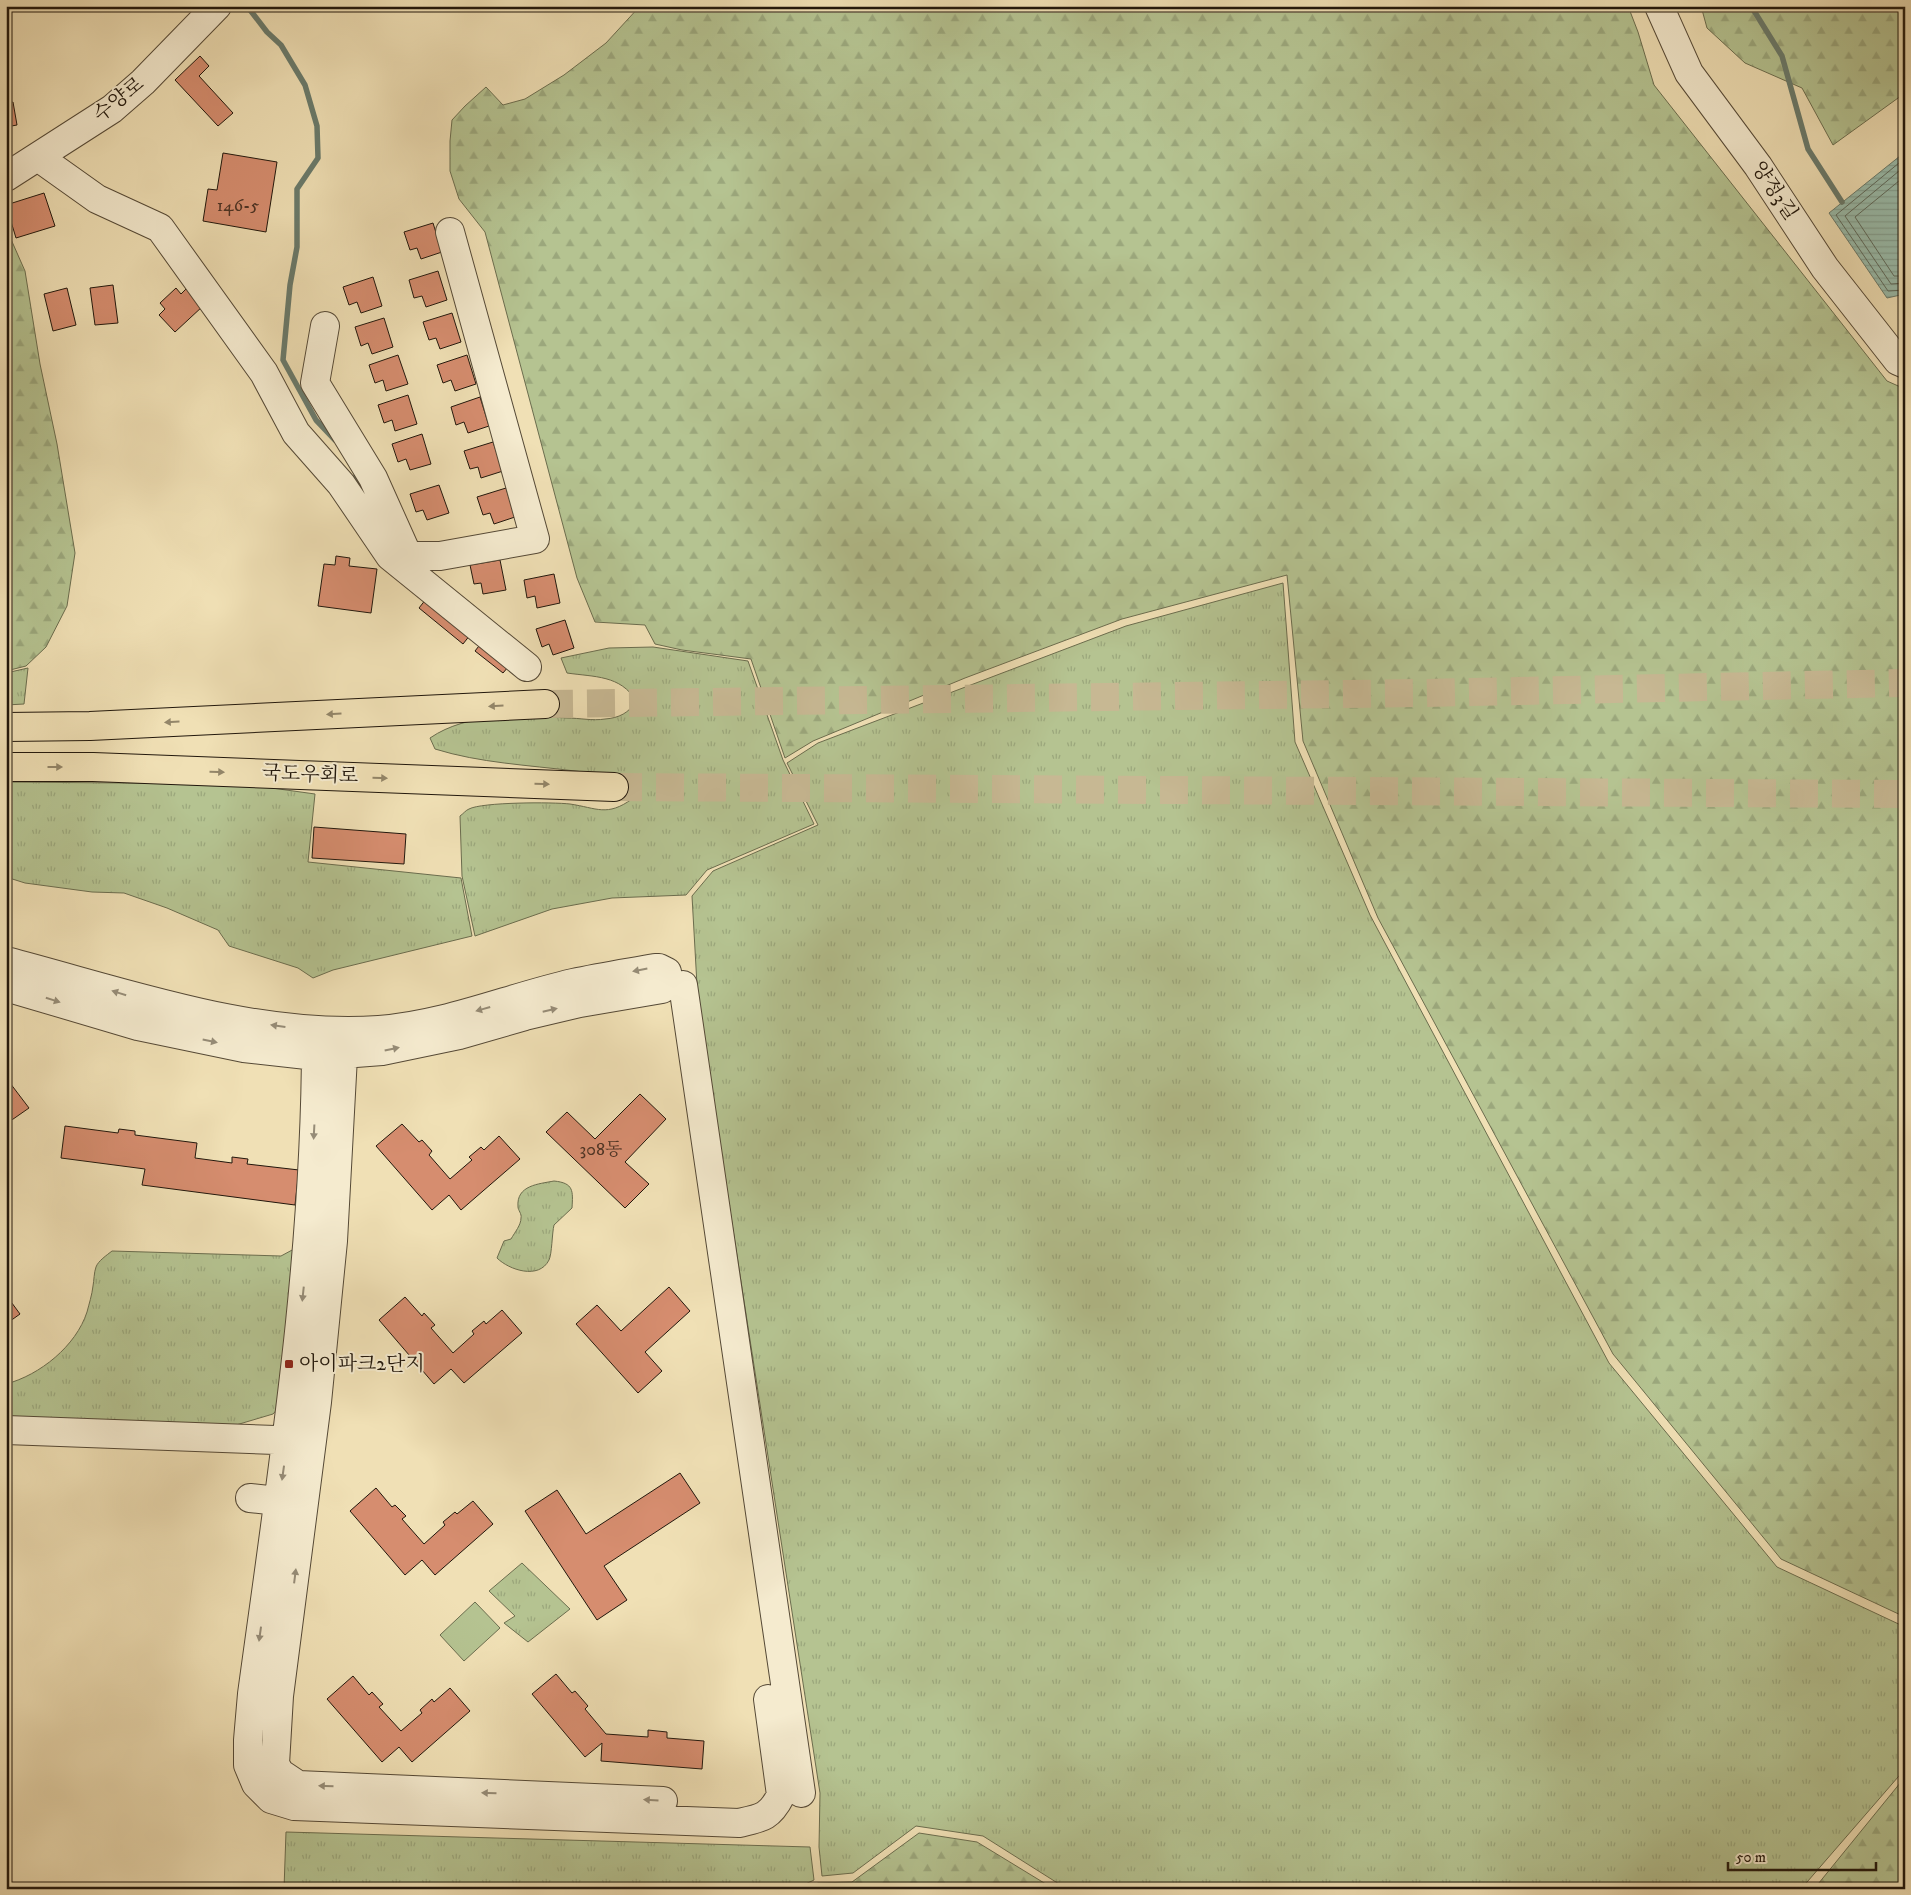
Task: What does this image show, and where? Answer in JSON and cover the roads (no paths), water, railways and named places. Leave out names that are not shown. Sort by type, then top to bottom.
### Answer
[{"type":"highway","points":[[6,727],[90,726],[545,704]]},
{"type":"highway","name":"국도우회로","points":[[6,767],[93,767],[614,786]]},
{"type":"street","name":"수양로","points":[[6,177],[112,109],[143,82],[217,6]]},
{"type":"street","name":"양정3길","points":[[1658,6],[1689,73],[1758,166],[1825,268],[1898,361],[1905,364]]},
{"type":"street","points":[[38,157],[97,199],[160,228],[264,373],[296,434],[341,484],[399,556],[527,667]]},
{"type":"street","points":[[399,556],[440,556],[535,539],[450,232]]},
{"type":"street","points":[[325,326],[315,383],[373,478],[399,556]]},
{"type":"street","points":[[6,961],[144,1000],[248,1021],[316,1044]]},
{"type":"street","points":[[263,1050],[344,1043],[382,1051],[459,1035],[580,1003],[662,989],[666,987],[669,977],[664,970],[655,968],[573,983],[455,1017],[380,1030],[344,1043]]},
{"type":"street","points":[[683,984],[790,1788]]},
{"type":"street","points":[[6,987],[138,1026],[263,1050],[293,1066],[304,1077],[316,1104]]},
{"type":"street","points":[[344,1043],[333,1241],[300,1441],[292,1502],[252,1694],[248,1765],[256,1784],[271,1799],[294,1806],[739,1823],[767,1815],[781,1794],[790,1788]]},
{"type":"street","points":[[300,1441],[308,1239],[316,1104],[316,1044]]},
{"type":"street","points":[[6,1430],[300,1441]]},
{"type":"street","points":[[250,1498],[292,1502]]},
{"type":"street","points":[[768,1700],[790,1788]]},
{"type":"water","points":[[1905,152],[1905,294],[1887,298],[1829,213]]},
{"type":"waterway","points":[[247,6],[267,32],[281,45],[305,85],[317,126],[318,158],[297,189],[297,247],[290,285],[283,360],[316,420],[335,440]]},
{"type":"waterway","points":[[1751,6],[1782,56],[1808,149],[1842,202]]},
{"type":"waterway","points":[[356,476],[364,492]]},
{"type":"tunnel","points":[[545,704],[1422,693],[1905,683]]},
{"type":"tunnel","points":[[614,787],[1905,794]]},
{"type":"place","name":"아이파크2단지","points":[[289,1364]]}]
